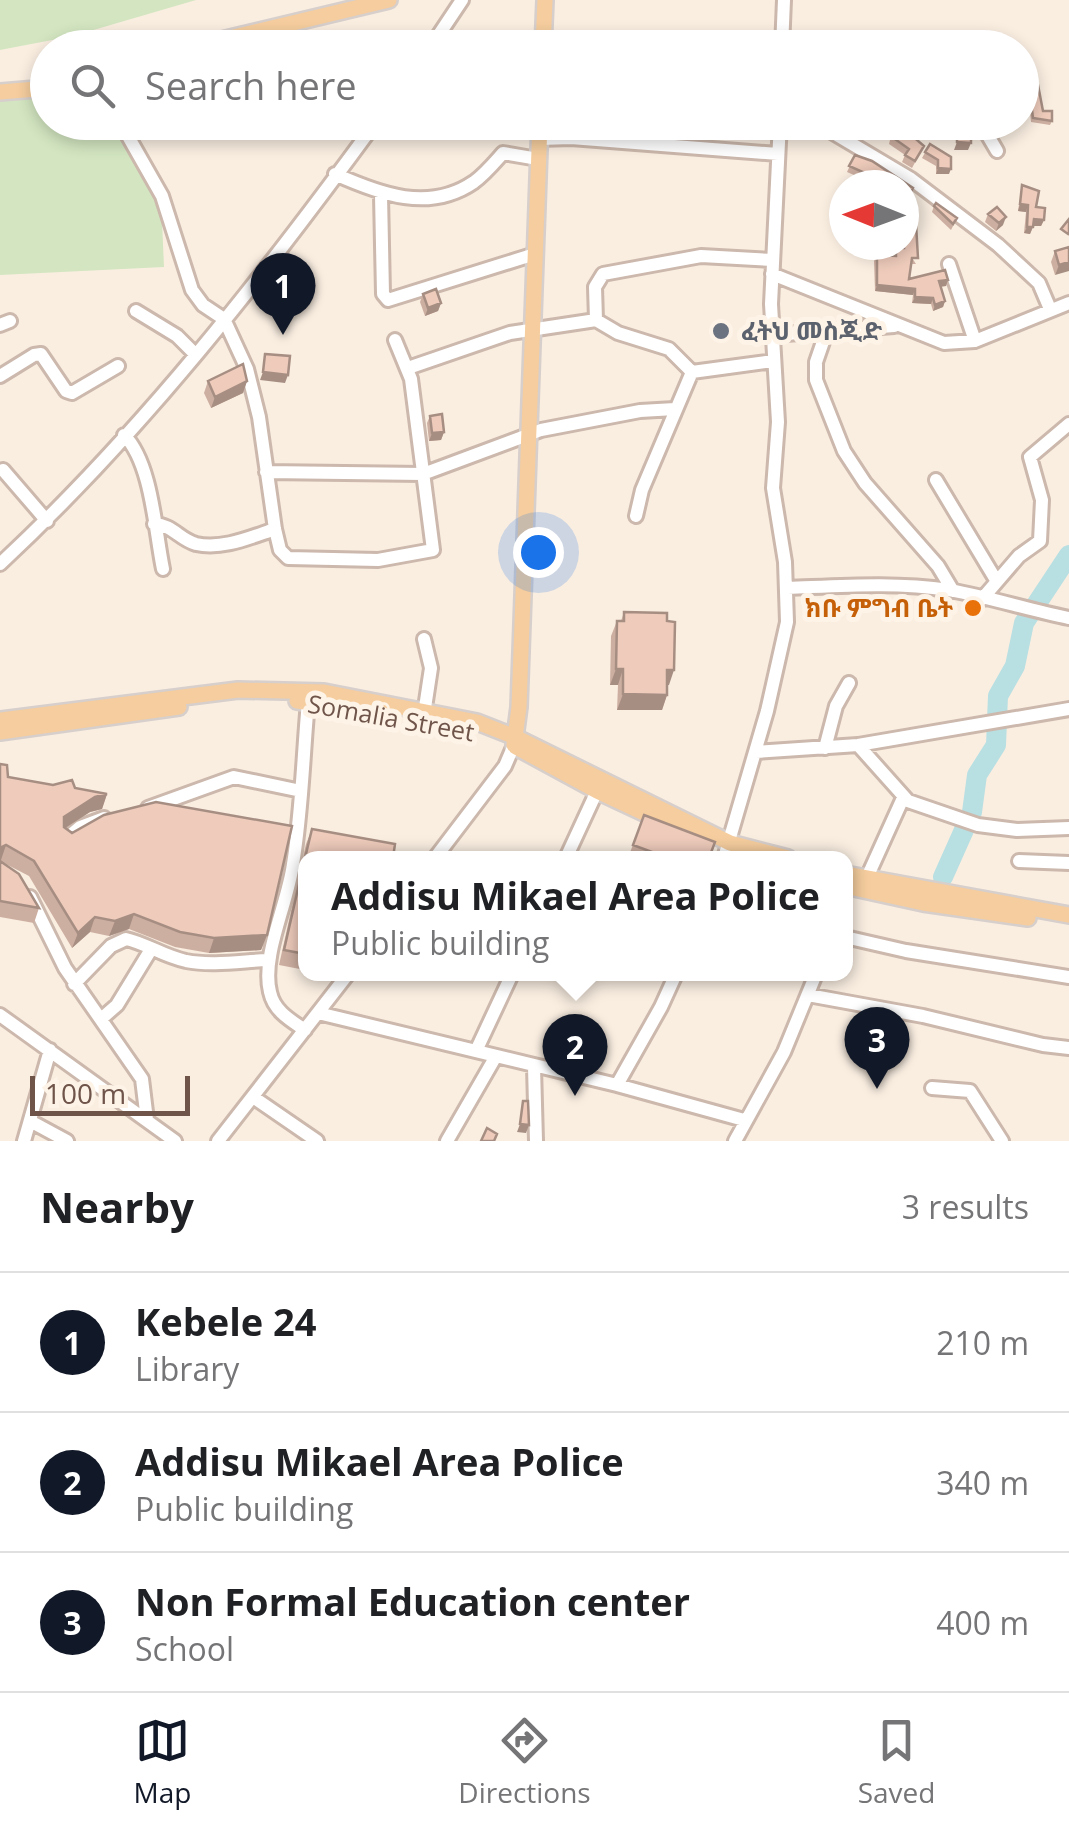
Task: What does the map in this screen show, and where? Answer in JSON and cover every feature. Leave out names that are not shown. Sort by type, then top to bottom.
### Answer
[{"type":"main road","points":[[263,30],[389,0]]},
{"type":"main road","points":[[544,30],[546,0]]},
{"type":"main road","points":[[0,92],[30,90]]},
{"type":"main road","points":[[539,140],[514,741],[727,850]]},
{"type":"main road","points":[[0,720],[238,690],[324,692],[424,716]]},
{"type":"main road","name":"Somalia Street","points":[[0,732],[251,700],[308,702],[424,716],[514,741],[597,791],[727,850]]},
{"type":"main road","points":[[853,885],[954,908],[1069,918]]},
{"type":"street","points":[[442,30],[462,0]]},
{"type":"street","points":[[783,30],[784,0]]},
{"type":"street","points":[[130,140],[162,196],[192,290],[203,305],[224,319],[252,384],[275,529],[282,554],[291,559],[378,560],[431,553],[408,368],[395,340]]},
{"type":"street","points":[[0,564],[46,521],[195,354],[362,140]]},
{"type":"street","points":[[598,140],[778,154]]},
{"type":"street","points":[[727,850],[782,651],[788,588],[773,493],[778,431],[772,267],[779,140]]},
{"type":"street","points":[[845,140],[911,179],[998,245],[1039,283],[1050,309]]},
{"type":"street","points":[[990,140],[997,152]]},
{"type":"street","points":[[336,174],[381,195],[434,198],[471,184],[503,153],[538,158]]},
{"type":"street","points":[[381,195],[382,294],[386,300],[535,254]]},
{"type":"street","points":[[596,320],[595,287],[603,274],[702,256],[772,267],[944,343],[975,340],[1069,303]]},
{"type":"street","points":[[949,264],[975,340]]},
{"type":"street","points":[[136,311],[176,336],[195,354]]},
{"type":"street","points":[[408,368],[481,340],[532,328],[596,320],[618,333],[669,349],[692,372]]},
{"type":"street","points":[[772,335],[897,325]]},
{"type":"street","points":[[826,333],[816,362],[816,380],[854,468],[938,566],[954,591]]},
{"type":"street","points":[[0,376],[34,354],[42,354],[66,391],[72,393],[118,366]]},
{"type":"street","points":[[692,372],[773,360]]},
{"type":"street","points":[[636,516],[642,490],[692,372]]},
{"type":"street","points":[[266,472],[423,474],[528,433],[640,410],[675,409]]},
{"type":"street","points":[[982,600],[1019,556],[1040,541],[1042,500],[1030,457],[1069,424]]},
{"type":"street","points":[[124,436],[140,457],[163,569]]},
{"type":"street","points":[[3,470],[46,521]]},
{"type":"street","points":[[936,480],[996,580]]},
{"type":"street","points":[[154,524],[166,524],[199,544],[238,542],[275,529]]},
{"type":"street","points":[[788,588],[878,584],[954,591],[1069,618]]},
{"type":"street","points":[[424,639],[431,662],[424,716]]},
{"type":"street","points":[[826,748],[836,706],[849,684]]},
{"type":"street","points":[[305,1030],[285,1017],[274,1002],[268,960],[286,903],[308,702]]},
{"type":"street","points":[[756,752],[858,745],[1069,709]]},
{"type":"street","points":[[440,851],[505,766],[514,741]]},
{"type":"street","points":[[858,745],[903,798],[972,823],[1017,830],[1069,828]]},
{"type":"street","points":[[67,838],[86,824],[172,802],[229,778],[241,777],[301,791]]},
{"type":"street","points":[[569,851],[597,791]]},
{"type":"street","points":[[853,883],[903,798]]},
{"type":"street","points":[[1019,862],[1069,863]]},
{"type":"street","points":[[21,882],[74,984],[145,1085],[147,1120]]},
{"type":"street","points":[[853,939],[1069,977]]},
{"type":"street","points":[[74,984],[121,940],[133,940],[150,951],[198,962],[268,960]]},
{"type":"street","points":[[101,1019],[117,1005],[150,951]]},
{"type":"street","points":[[218,1141],[343,981]]},
{"type":"street","points":[[476,1052],[509,981]]},
{"type":"street","points":[[618,1085],[673,981]]},
{"type":"street","points":[[737,1141],[744,1120],[784,1052],[813,981]]},
{"type":"street","points":[[808,994],[1069,1048]]},
{"type":"street","points":[[0,1014],[147,1120],[158,1136],[175,1141]]},
{"type":"street","points":[[318,1014],[618,1085],[744,1120]]},
{"type":"street","points":[[24,1141],[50,1050]]},
{"type":"street","points":[[447,1141],[496,1056]]},
{"type":"street","points":[[534,1067],[536,1141]]},
{"type":"street","points":[[932,1088],[970,1090],[1002,1141]]},
{"type":"street","points":[[253,1097],[318,1141]]},
{"type":"street","points":[[30,1121],[68,1141]]},
{"type":"green space","points":[[0,0],[196,0],[94,30],[30,30],[30,44],[0,50]]},
{"type":"green space","points":[[30,97],[30,140],[129,140],[161,197],[164,267],[0,275],[0,101]]},
{"type":"building","points":[[1039,90],[1043,111],[1052,111],[1052,121],[1039,119]]},
{"type":"building","points":[[896,140],[917,140],[924,146],[915,161],[905,155],[909,149]]},
{"type":"building","points":[[930,144],[951,157],[951,169],[938,168],[938,160],[925,152]]},
{"type":"building","points":[[855,155],[886,170],[858,170],[849,166]]},
{"type":"building","points":[[1022,185],[1039,191],[1036,207],[1045,208],[1044,220],[1034,219],[1033,227],[1027,227],[1028,205],[1020,204]]},
{"type":"building","points":[[936,203],[957,218],[953,224],[934,206]]},
{"type":"building","points":[[997,207],[1006,217],[999,223],[988,214]]},
{"type":"building","points":[[1069,247],[1069,262],[1059,265],[1055,251]]},
{"type":"building","points":[[877,260],[912,260],[909,279],[945,270],[948,280],[939,281],[945,301],[935,305],[933,298],[915,297],[915,289],[877,285]]},
{"type":"building","points":[[436,289],[441,303],[428,308],[423,294]]},
{"type":"building","points":[[265,354],[290,356],[288,375],[263,372]]},
{"type":"building","points":[[243,364],[247,381],[215,397],[208,381]]},
{"type":"building","points":[[442,414],[444,432],[432,433],[430,416]]},
{"type":"building","points":[[624,612],[667,613],[667,621],[675,622],[674,670],[667,670],[667,695],[623,694],[623,669],[616,669],[617,621],[624,621]]},
{"type":"building","points":[[0,764],[7,765],[8,777],[53,785],[72,780],[75,788],[107,794],[95,797],[64,817],[64,827],[72,833],[104,815],[156,802],[292,826],[267,935],[214,938],[180,932],[134,914],[115,921],[95,917],[78,933],[34,861],[6,845],[0,848]]},
{"type":"building","points":[[644,815],[715,842],[712,851],[649,851],[633,845]]},
{"type":"building","points":[[312,829],[395,844],[394,851],[307,851]]},
{"type":"building","points":[[0,861],[19,874],[39,908],[0,901]]},
{"type":"building","points":[[298,889],[298,953],[284,950]]},
{"type":"building","points":[[523,1101],[528,1101],[529,1125],[520,1124]]},
{"type":"building","points":[[487,1128],[497,1134],[494,1141],[481,1141]]},
{"type":"waterway","points":[[943,877],[972,812],[977,775],[996,745],[998,696],[1015,666],[1024,623],[1069,555]]},
{"type":"place","name":"ፈትህ መስጂድ","points":[[721,331]]},
{"type":"place","name":"Kebele 24","points":[[283,335]]},
{"type":"place","name":"ክቡ ምግብ ቤት","points":[[973,608]]},
{"type":"place","name":"Non Formal Education center","points":[[877,1089]]},
{"type":"place","name":"Addisu Mikael Area Police","points":[[575,1096]]}]
